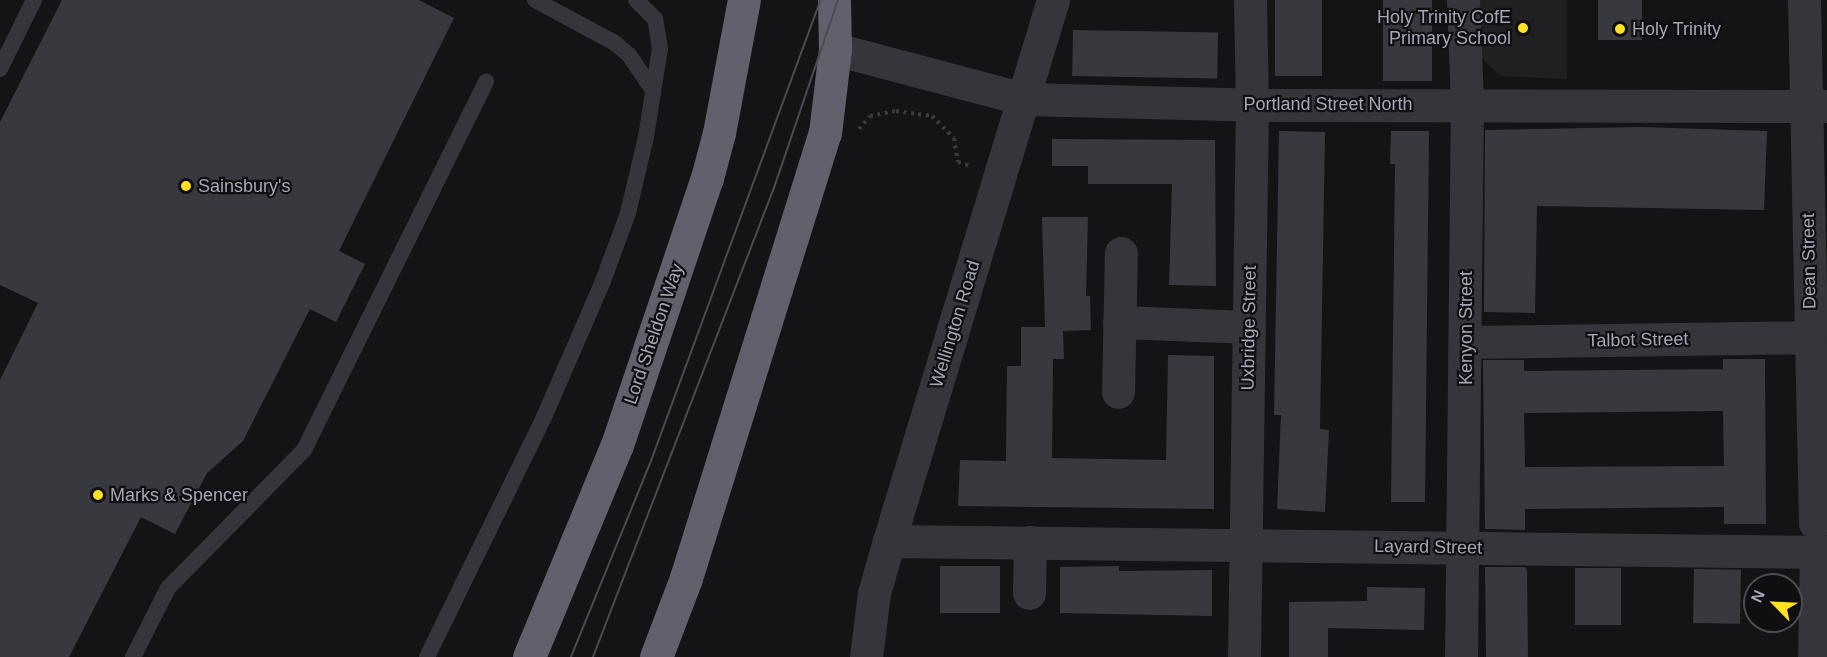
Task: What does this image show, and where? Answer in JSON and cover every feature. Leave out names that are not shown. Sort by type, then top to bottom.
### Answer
[{"type":"highway","name":"Lord Sheldon Way","points":[[529,657],[617,445],[707,178],[719,133],[744,0]]},
{"type":"highway","points":[[656,657],[686,578],[825,133],[835,49],[834,0]]},
{"type":"street","name":"Wellington Road","points":[[866,653],[874,593],[888,541],[1053,0]]},
{"type":"street","name":"Uxbridge Street","points":[[1244,657],[1252,105],[1250,0]]},
{"type":"street","name":"Kenyon Street","points":[[1461,657],[1464,547],[1467,104],[1462,0]]},
{"type":"street","name":"Dean Street","points":[[1804,0],[1816,106],[1810,337],[1819,542],[1814,657]]},
{"type":"street","name":"Portland Street North","points":[[835,49],[1024,99],[1252,105],[1816,106]]},
{"type":"street","points":[[1118,392],[1121,253]]},
{"type":"street","points":[[1119,322],[1249,327]]},
{"type":"street","name":"Talbot Street","points":[[1466,342],[1810,337]]},
{"type":"street","name":"Layard Street","points":[[888,541],[1464,547],[1819,542]]},
{"type":"street","points":[[1029,593],[1030,542]]},
{"type":"lane","points":[[0,69],[34,0]]},
{"type":"lane","points":[[535,0],[615,43],[629,55],[653,90]]},
{"type":"lane","points":[[427,657],[544,417],[603,280],[630,202],[660,49],[655,19],[636,0]]},
{"type":"lane","points":[[133,657],[168,588],[304,450],[486,82]]},
{"type":"path","points":[[857,131],[870,116],[896,111],[932,116],[954,138],[958,162],[1001,175]]},
{"type":"shaded area","name":"Holy Trinity CofE Primary School","points":[[1479,0],[1567,0],[1567,79],[1500,76],[1479,55]]},
{"type":"building","name":"Sainsbury's","points":[[62,0],[419,0],[454,18],[339,251],[365,264],[336,322],[310,309],[243,441],[207,473],[175,534],[141,517],[69,657],[0,657],[0,380],[38,303],[0,285],[0,122]]},
{"type":"building","points":[[1275,0],[1322,0],[1322,76],[1275,76]]},
{"type":"building","points":[[1383,0],[1432,0],[1432,81],[1383,81]]},
{"type":"building","name":"Holy Trinity","points":[[1598,0],[1642,0],[1642,40],[1598,40]]},
{"type":"building","points":[[1073,30],[1218,33],[1217,79],[1072,76]]},
{"type":"building","points":[[1641,127],[1767,131],[1764,210],[1537,206],[1535,313],[1484,312],[1485,130]]},
{"type":"building","points":[[1279,131],[1325,132],[1320,429],[1329,430],[1325,512],[1277,509],[1281,415],[1274,415]]},
{"type":"building","points":[[1391,131],[1429,131],[1425,502],[1391,502],[1395,164],[1390,164]]},
{"type":"building","points":[[1052,139],[1215,140],[1216,286],[1169,285],[1172,184],[1088,184],[1088,166],[1052,166]]},
{"type":"building","points":[[1042,217],[1088,217],[1086,296],[1090,296],[1091,330],[1063,331],[1064,359],[1053,359],[1052,458],[1166,460],[1168,355],[1214,356],[1214,509],[958,506],[960,460],[1006,461],[1007,366],[1021,366],[1021,327],[1045,327]]},
{"type":"building","points":[[1723,359],[1765,359],[1766,524],[1724,524],[1724,507],[1525,509],[1525,530],[1485,529],[1483,360],[1524,360],[1524,371],[1723,369]],"holes":[[[1723,411],[1724,466],[1525,467],[1524,413]]]},
{"type":"building","points":[[940,566],[1000,566],[1000,613],[940,613]]},
{"type":"building","points":[[1119,566],[1119,571],[1212,570],[1212,616],[1060,613],[1060,567]]},
{"type":"building","points":[[1485,567],[1525,567],[1527,571],[1528,657],[1486,657]]},
{"type":"building","points":[[1575,568],[1621,568],[1621,625],[1575,625]]},
{"type":"building","points":[[1694,569],[1741,570],[1740,624],[1693,623]]},
{"type":"building","points":[[1367,587],[1425,588],[1424,630],[1328,628],[1328,657],[1289,657],[1289,602],[1367,601]]},
{"type":"tram line","points":[[571,657],[651,461],[821,0]]},
{"type":"tram line","points":[[593,657],[774,188],[838,0]]},
{"type":"place","name":"Holy Trinity CofE Primary School","points":[[1523,28]]},
{"type":"place","name":"Holy Trinity","points":[[1620,29]]},
{"type":"place","name":"Sainsbury's","points":[[186,186]]},
{"type":"place","name":"Marks & Spencer","points":[[98,495]]}]
